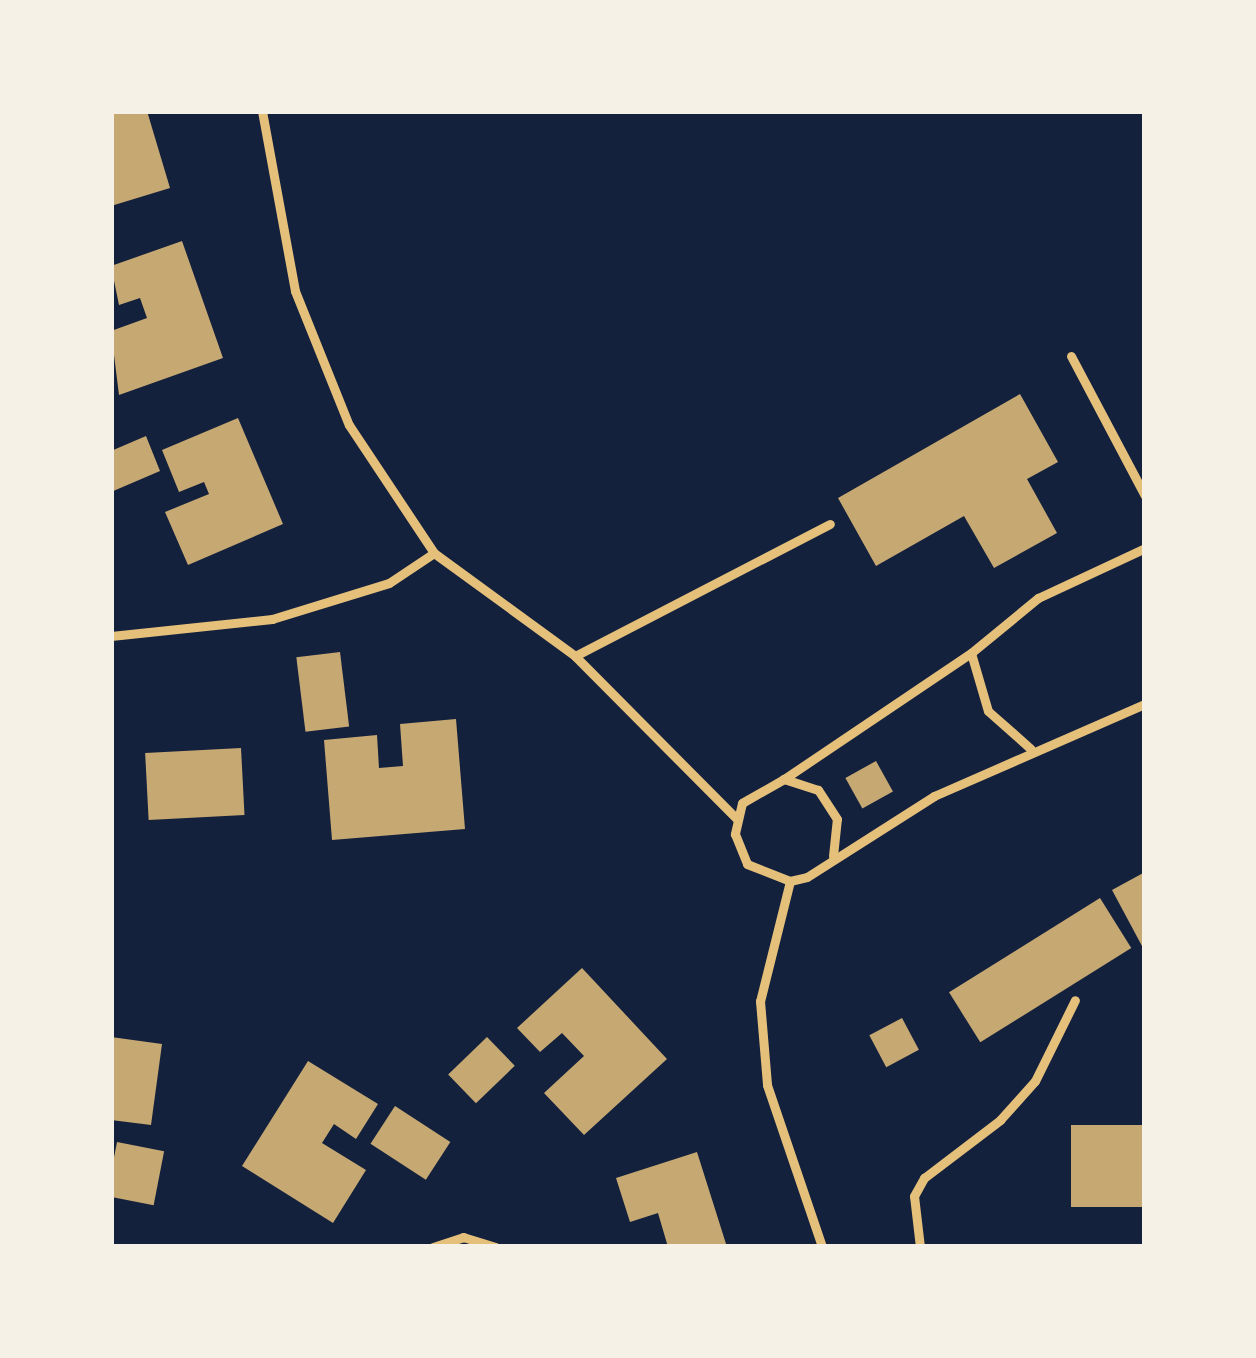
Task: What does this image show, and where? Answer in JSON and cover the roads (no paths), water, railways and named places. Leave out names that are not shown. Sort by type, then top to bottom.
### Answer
[{"type":"lane","points":[[262,111],[295,291],[350,425],[434,553],[575,656],[736,819],[747,864],[790,881]]},
{"type":"lane","points":[[1071,356],[1145,496]]},
{"type":"lane","points":[[575,656],[830,524]]},
{"type":"lane","points":[[736,819],[754,791],[784,779],[971,653],[1039,598],[1145,548]]},
{"type":"lane","points":[[111,636],[272,619],[389,583],[434,553]]},
{"type":"lane","points":[[971,653],[988,711],[1031,749]]},
{"type":"lane","points":[[822,1247],[767,1085],[760,1001],[790,881],[1031,749],[1145,704]]},
{"type":"lane","points":[[784,779],[802,781],[830,802],[833,856]]},
{"type":"lane","points":[[920,1247],[914,1196],[924,1178],[1000,1120],[1035,1082],[1076,1000]]},
{"type":"lane","points":[[433,1247],[463,1237],[496,1247]]}]
